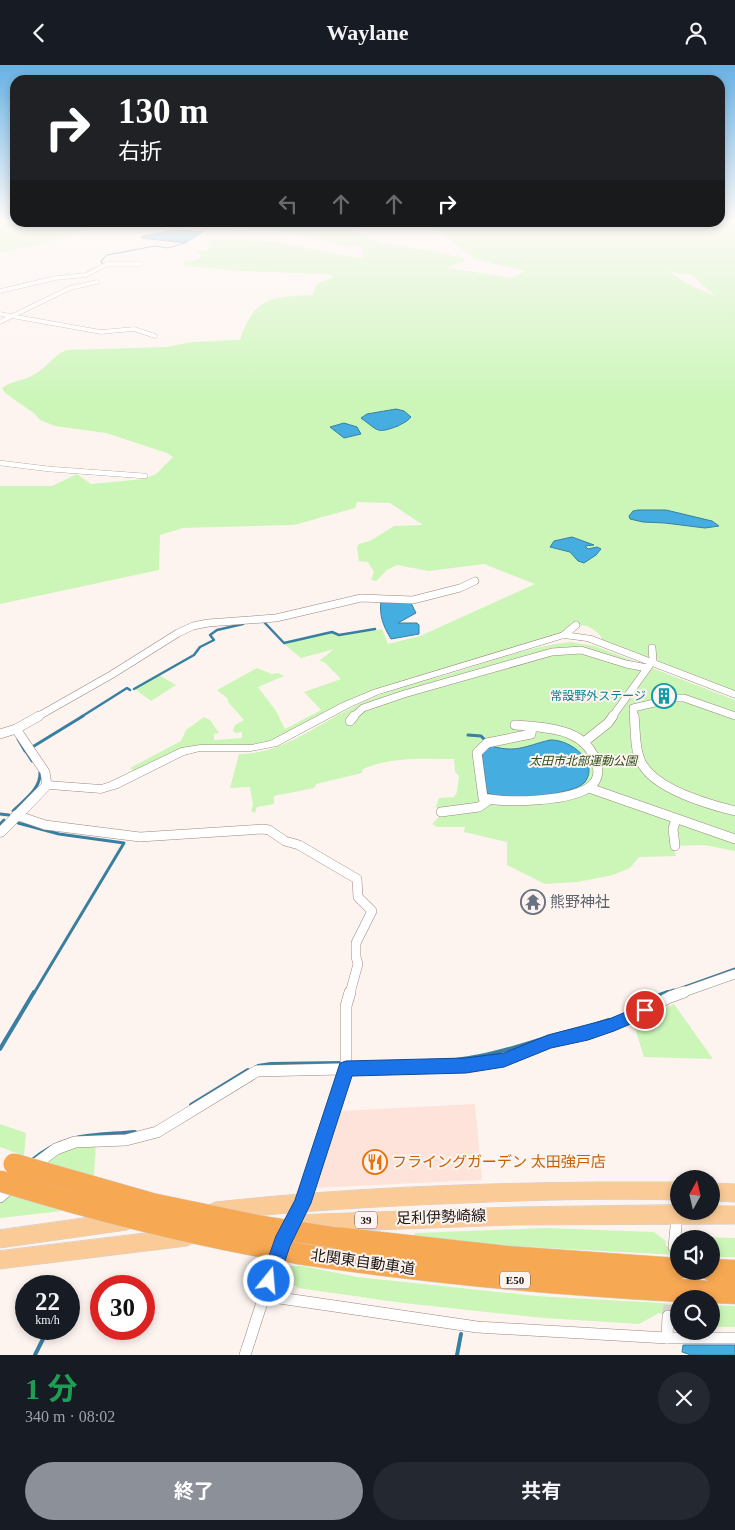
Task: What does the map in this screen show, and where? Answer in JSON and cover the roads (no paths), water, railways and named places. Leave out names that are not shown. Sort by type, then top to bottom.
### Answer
[{"type":"highway","name":"北関東自動車道","points":[[7,1162],[109,1193],[260,1226],[404,1248],[580,1264],[670,1269]]},
{"type":"highway","name":"北関東自動車道","points":[[0,1181],[65,1202],[146,1223],[246,1245],[296,1253],[466,1276],[735,1293]]},
{"type":"highway","points":[[720,1270],[735,1271]]},
{"type":"main road","name":"足利伊勢崎線","points":[[0,1239],[202,1213],[303,1203],[476,1193],[670,1191]]},
{"type":"main road","points":[[720,1192],[735,1193]]},
{"type":"main road","name":"足利伊勢崎線","points":[[0,1260],[292,1224],[488,1215],[670,1214]]},
{"type":"main road","name":"足利伊勢崎線","points":[[720,1215],[735,1215]]},
{"type":"street","points":[[0,291],[11,287],[41,282]]},
{"type":"street","points":[[0,322],[70,288],[96,282]]},
{"type":"street","points":[[0,314],[106,332],[134,329],[155,337]]},
{"type":"street","points":[[0,463],[49,469],[145,476]]},
{"type":"street","points":[[0,734],[16,729],[193,626],[276,618],[361,598],[413,600],[460,588],[475,581]]},
{"type":"street","points":[[0,833],[48,785],[101,789],[114,785],[180,752],[200,748],[251,748],[273,744],[376,691],[564,635],[576,625]]},
{"type":"street","points":[[564,635],[589,638],[735,695]]},
{"type":"street","points":[[584,742],[608,723],[650,664],[652,648]]},
{"type":"street","points":[[350,721],[363,708],[404,694],[552,652],[581,650],[626,664],[650,664]]},
{"type":"street","points":[[735,716],[684,698],[665,700],[633,708],[640,760],[650,774],[658,780],[702,801],[735,811]]},
{"type":"street","points":[[515,725],[563,731],[584,742],[592,751],[598,768],[597,778],[589,788]]},
{"type":"street","points":[[532,727],[528,736],[489,741],[478,749],[482,796],[489,800],[528,800],[552,798],[589,788],[735,839]]},
{"type":"street","points":[[16,729],[45,771],[48,785]]},
{"type":"street","points":[[441,812],[484,805],[489,800]]},
{"type":"street","points":[[16,815],[45,825],[140,837],[269,830],[285,841],[298,845],[357,879],[358,897],[372,911],[357,937],[356,959],[358,964],[346,1006],[346,1069],[303,1203],[273,1266],[266,1296],[245,1355]]},
{"type":"street","points":[[675,846],[672,836],[676,819]]},
{"type":"street","points":[[0,1197],[45,1155],[56,1149],[75,1142],[126,1140],[157,1131],[258,1071],[466,1066],[504,1060],[548,1042],[588,1033],[626,1020],[670,997],[735,974]]},
{"type":"street","points":[[266,1296],[477,1327],[667,1338],[735,1338]]},
{"type":"street","points":[[667,1338],[668,1316]]},
{"type":"water","points":[[396,409],[404,411],[411,417],[398,426],[385,430],[378,430],[361,418],[367,414]]},
{"type":"water","points":[[344,423],[357,427],[361,434],[344,438],[330,427]]},
{"type":"water","points":[[666,510],[712,521],[719,526],[705,528],[630,519],[629,516],[633,511]]},
{"type":"water","points":[[572,537],[594,545],[585,546],[588,549],[597,547],[601,549],[584,563],[578,561],[570,552],[550,547],[554,541]]},
{"type":"water","points":[[381,600],[411,603],[416,613],[398,623],[417,623],[419,625],[419,634],[391,639],[382,620]]},
{"type":"water","points":[[550,740],[566,743],[581,753],[589,767],[589,774],[585,782],[567,791],[538,796],[507,797],[487,793],[482,755],[489,745],[513,749]]},
{"type":"water","points":[[683,1345],[735,1345],[735,1355],[691,1355],[682,1352]]},
{"type":"waterway","points":[[3,289],[19,285]]},
{"type":"waterway","points":[[264,622],[284,643],[332,632],[339,635],[375,629]]},
{"type":"waterway","points":[[134,689],[194,655],[200,647],[214,640],[210,635],[217,630],[243,624]]},
{"type":"waterway","points":[[81,717],[127,688],[130,690]]},
{"type":"waterway","points":[[34,746],[83,716]]},
{"type":"waterway","points":[[468,735],[481,736],[486,741]]},
{"type":"waterway","points":[[18,739],[25,751]]},
{"type":"waterway","points":[[25,750],[32,761]]},
{"type":"waterway","points":[[13,811],[35,789],[40,778],[40,772]]},
{"type":"waterway","points":[[0,814],[9,815]]},
{"type":"waterway","points":[[0,824],[4,820]]},
{"type":"waterway","points":[[18,823],[59,834],[124,843],[34,993]]},
{"type":"waterway","points":[[682,988],[735,969]]},
{"type":"waterway","points":[[668,992],[674,990]]},
{"type":"waterway","points":[[0,1049],[34,992]]},
{"type":"waterway","points":[[635,1009],[668,992]]},
{"type":"waterway","points":[[581,1029],[609,1020]]},
{"type":"waterway","points":[[350,1063],[431,1062],[464,1059],[576,1030]]},
{"type":"waterway","points":[[258,1066],[271,1064],[342,1063]]},
{"type":"waterway","points":[[191,1105],[248,1070]]},
{"type":"waterway","points":[[31,1161],[56,1145],[68,1140],[92,1135],[135,1132]]},
{"type":"waterway","points":[[457,1355],[461,1334]]},
{"type":"waterway","points":[[35,1355],[42,1340]]},
{"type":"tunnel","points":[[668,1316],[670,1291]]},
{"type":"place","name":"常設野外ステージ","points":[[664,696]]},
{"type":"place","name":"熊野神社","points":[[533,902]]},
{"type":"place","name":"フライングガーデン 太田強戸店","points":[[375,1162]]},
{"type":"park label","name":"太田市北部運動公園","points":[[583,761]]}]
